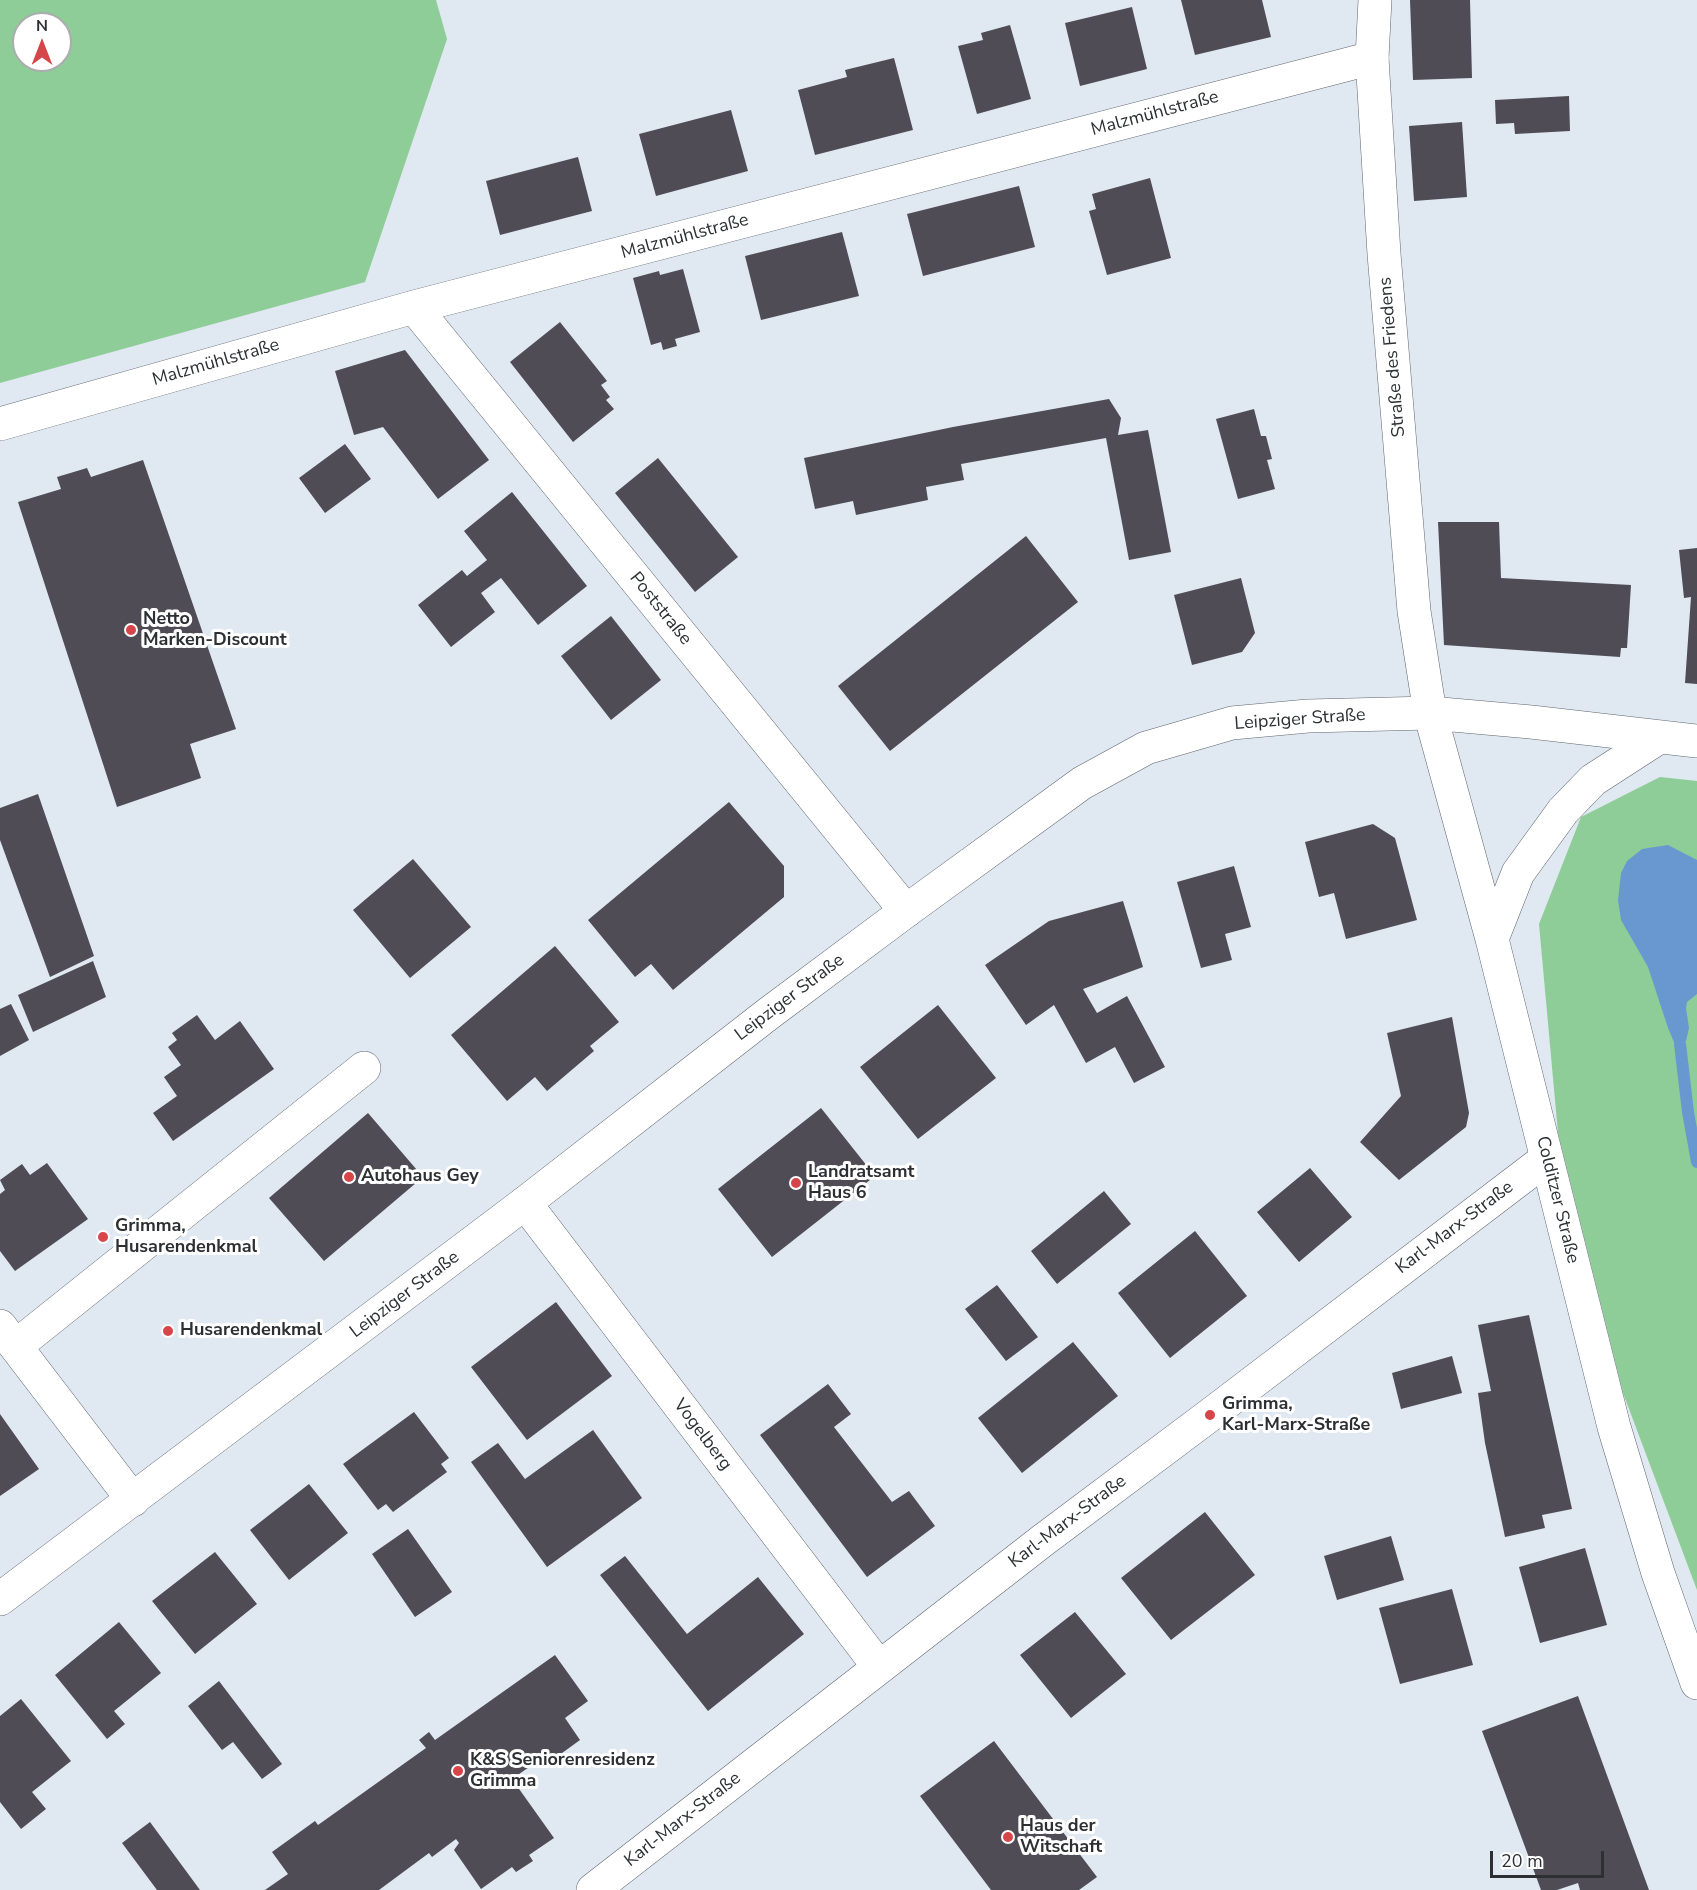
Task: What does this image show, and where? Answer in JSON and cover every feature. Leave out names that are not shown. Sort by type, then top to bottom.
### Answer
[{"type":"street","name":"Straße des Friedens","points":[[1375,0],[1372,58],[1384,254],[1414,611],[1430,713]]},
{"type":"street","name":"Malzmühlstraße","points":[[0,424],[414,307],[1372,58]]},
{"type":"street","name":"Poststraße","points":[[414,307],[906,911]]},
{"type":"street","name":"Leipziger Straße","points":[[0,1599],[525,1203],[768,1014],[906,911],[1082,783],[1146,748],[1232,723],[1308,716],[1430,713],[1697,741]]},
{"type":"street","name":"Colditzer Straße","points":[[1430,713],[1492,939],[1614,1428],[1658,1573],[1697,1683]]},
{"type":"street","points":[[1492,939],[1518,873],[1563,810],[1593,780],[1658,738]]},
{"type":"street","points":[[133,1500],[8,1336],[364,1068]]},
{"type":"street","name":"Karl-Marx-Straße","points":[[593,1890],[1042,1541],[1546,1159]]},
{"type":"street","name":"Vogelberg","points":[[525,1203],[879,1667]]},
{"type":"green space","points":[[0,0],[436,0],[447,39],[365,282],[0,383]]},
{"type":"green space","points":[[1660,777],[1697,781],[1697,1590],[1623,1393],[1558,1133],[1539,924],[1581,817]]},
{"type":"water","points":[[1668,845],[1697,860],[1697,994],[1687,1002],[1689,1028],[1686,1041],[1680,1044],[1674,1042],[1648,967],[1621,920],[1618,900],[1621,873],[1627,861],[1642,849]]},
{"type":"building","points":[[1181,0],[1262,0],[1271,37],[1195,55]]},
{"type":"building","points":[[1410,0],[1470,0],[1472,78],[1413,80]]},
{"type":"building","points":[[1132,7],[1147,69],[1080,86],[1065,23]]},
{"type":"building","points":[[1010,25],[1031,99],[977,114],[958,46],[983,40],[981,33]]},
{"type":"building","points":[[894,58],[913,130],[815,155],[798,90],[847,77],[845,70]]},
{"type":"building","points":[[1569,96],[1570,131],[1515,134],[1514,123],[1496,124],[1495,100]]},
{"type":"building","points":[[731,110],[748,171],[656,196],[639,134]]},
{"type":"building","points":[[1462,122],[1467,197],[1414,201],[1409,126]]},
{"type":"building","points":[[578,157],[592,211],[500,235],[486,181]]},
{"type":"building","points":[[1150,178],[1171,258],[1107,275],[1089,211],[1096,209],[1092,194]]},
{"type":"building","points":[[1019,186],[1035,247],[923,276],[907,214]]},
{"type":"building","points":[[842,232],[859,296],[761,320],[745,256]]},
{"type":"building","points":[[683,269],[700,332],[675,339],[677,346],[663,350],[661,342],[651,345],[633,278],[659,271],[660,275]]},
{"type":"building","points":[[560,322],[607,381],[601,385],[610,397],[606,400],[614,409],[573,442],[510,362]]},
{"type":"building","points":[[405,350],[489,460],[438,499],[383,427],[354,435],[335,371]]},
{"type":"building","points":[[1109,399],[1121,418],[1118,435],[1148,430],[1171,552],[1129,560],[1106,438],[961,464],[964,480],[926,487],[928,500],[856,515],[853,501],[815,509],[804,458],[953,427]]},
{"type":"building","points":[[1254,409],[1261,436],[1266,436],[1272,459],[1267,460],[1275,489],[1238,499],[1216,419]]},
{"type":"building","points":[[345,444],[371,479],[325,513],[299,478]]},
{"type":"building","points":[[658,458],[738,557],[695,592],[615,493]]},
{"type":"building","name":"Netto Marken-Discount","points":[[143,460],[236,729],[190,744],[201,778],[117,807],[18,502],[61,489],[57,477],[87,468],[91,477]]},
{"type":"building","points":[[512,492],[587,586],[538,625],[501,578],[481,593],[495,612],[451,647],[418,605],[462,570],[467,576],[487,560],[464,531]]},
{"type":"building","points":[[1438,522],[1499,522],[1501,578],[1631,585],[1627,648],[1621,648],[1620,657],[1444,645]]},
{"type":"building","points":[[1026,536],[1078,602],[890,751],[838,686]]},
{"type":"building","points":[[1697,548],[1697,684],[1685,683],[1691,597],[1684,598],[1679,550]]},
{"type":"building","points":[[1241,578],[1255,633],[1242,652],[1192,665],[1174,595]]},
{"type":"building","points":[[611,616],[661,680],[611,720],[561,656]]},
{"type":"building","points":[[38,794],[94,956],[50,977],[0,840],[0,808]]},
{"type":"building","points":[[729,802],[784,866],[784,897],[673,990],[651,964],[635,977],[588,920]]},
{"type":"building","points":[[1373,824],[1395,838],[1417,920],[1346,939],[1334,893],[1319,897],[1305,842]]},
{"type":"building","points":[[413,859],[471,927],[410,978],[353,910]]},
{"type":"building","points":[[1234,866],[1251,927],[1225,934],[1232,960],[1201,968],[1177,882]]},
{"type":"building","points":[[1123,901],[1143,967],[1083,989],[1097,1013],[1127,996],[1165,1067],[1134,1083],[1115,1047],[1086,1063],[1054,1005],[1026,1025],[985,965],[1049,921]]},
{"type":"building","points":[[555,946],[619,1022],[590,1046],[594,1051],[547,1091],[535,1077],[507,1101],[451,1035]]},
{"type":"building","points":[[93,961],[106,997],[33,1032],[18,995]]},
{"type":"building","points":[[11,1004],[29,1040],[0,1056],[0,1009]]},
{"type":"building","points":[[938,1005],[996,1078],[918,1139],[860,1067]]},
{"type":"building","points":[[197,1015],[215,1040],[240,1021],[274,1069],[173,1141],[153,1113],[177,1096],[164,1077],[181,1065],[168,1047],[177,1040],[172,1033]]},
{"type":"building","points":[[1452,1017],[1469,1113],[1466,1127],[1399,1180],[1360,1142],[1401,1096],[1387,1033]]},
{"type":"building","name":"Landratsamt Haus 6","points":[[821,1108],[875,1176],[772,1257],[718,1189]]},
{"type":"building","points":[[368,1113],[423,1177],[324,1261],[269,1198]]},
{"type":"building","points":[[47,1163],[88,1219],[15,1271],[0,1251],[0,1194],[5,1190],[0,1180],[22,1164],[30,1175]]},
{"type":"building","points":[[1310,1168],[1352,1217],[1299,1262],[1257,1212]]},
{"type":"building","points":[[1104,1191],[1131,1224],[1057,1284],[1031,1251]]},
{"type":"building","points":[[1195,1231],[1247,1296],[1170,1358],[1118,1293]]},
{"type":"building","points":[[997,1285],[1038,1337],[1006,1361],[965,1309]]},
{"type":"building","points":[[556,1302],[612,1376],[527,1440],[471,1367]]},
{"type":"building","points":[[1529,1315],[1572,1509],[1542,1515],[1545,1528],[1505,1537],[1485,1443],[1478,1393],[1491,1391],[1478,1325]]},
{"type":"building","points":[[1073,1342],[1118,1396],[1022,1473],[978,1418]]},
{"type":"building","points":[[1452,1356],[1462,1393],[1401,1409],[1392,1373]]},
{"type":"building","points":[[828,1384],[851,1414],[834,1427],[892,1502],[909,1491],[935,1526],[867,1577],[760,1435]]},
{"type":"building","points":[[414,1412],[449,1458],[441,1464],[447,1472],[393,1512],[386,1504],[378,1510],[343,1464]]},
{"type":"building","points":[[0,1414],[39,1469],[0,1496]]},
{"type":"building","points":[[593,1430],[642,1498],[547,1567],[471,1462],[498,1443],[525,1479]]},
{"type":"building","points":[[309,1484],[348,1533],[289,1580],[250,1530]]},
{"type":"building","points":[[1205,1512],[1255,1575],[1171,1640],[1121,1578]]},
{"type":"building","points":[[408,1529],[452,1592],[415,1617],[372,1554]]},
{"type":"building","points":[[1391,1536],[1404,1580],[1337,1600],[1324,1556]]},
{"type":"building","points":[[1585,1548],[1607,1625],[1540,1643],[1519,1567]]},
{"type":"building","points":[[215,1552],[257,1604],[195,1654],[152,1601]]},
{"type":"building","points":[[625,1556],[687,1634],[758,1577],[804,1634],[708,1711],[600,1575]]},
{"type":"building","points":[[1452,1589],[1473,1665],[1400,1684],[1379,1608]]},
{"type":"building","points":[[1075,1612],[1126,1674],[1071,1718],[1020,1655]]},
{"type":"building","points":[[119,1622],[161,1673],[114,1711],[125,1724],[107,1739],[55,1675]]},
{"type":"building","name":"K&S Seniorenresidenz Grimma","points":[[555,1655],[588,1701],[565,1718],[580,1740],[547,1764],[542,1758],[512,1779],[554,1838],[529,1855],[533,1861],[516,1872],[512,1867],[481,1889],[454,1850],[459,1843],[456,1839],[432,1857],[429,1853],[379,1890],[265,1890],[288,1874],[272,1852],[315,1821],[318,1825],[426,1748],[419,1740],[429,1732],[435,1740]]},
{"type":"building","points":[[219,1681],[282,1764],[262,1779],[233,1742],[222,1750],[188,1706]]},
{"type":"building","points":[[1578,1696],[1649,1890],[1580,1890],[1578,1883],[1557,1890],[1541,1890],[1482,1731]]},
{"type":"building","points":[[21,1699],[71,1761],[32,1792],[46,1809],[21,1829],[0,1802],[0,1716]]},
{"type":"building","name":"Haus der Witschaft","points":[[994,1741],[1097,1877],[1079,1890],[991,1890],[920,1796]]},
{"type":"building","points":[[150,1822],[200,1890],[157,1890],[122,1843]]},
{"type":"waterway","points":[[1680,1044],[1697,1162]]},
{"type":"place","name":"Netto Marken-Discount","points":[[131,630]]},
{"type":"place","name":"Autohaus Gey","points":[[349,1177]]},
{"type":"place","name":"Landratsamt Haus 6","points":[[796,1183]]},
{"type":"place","name":"Grimma, Husarendenkmal","points":[[103,1237]]},
{"type":"place","name":"Husarendenkmal","points":[[168,1331]]},
{"type":"place","name":"Grimma, Karl-Marx-Straße","points":[[1210,1415]]},
{"type":"place","name":"K&S Seniorenresidenz Grimma","points":[[458,1771]]},
{"type":"place","name":"Haus der Witschaft","points":[[1008,1837]]}]
